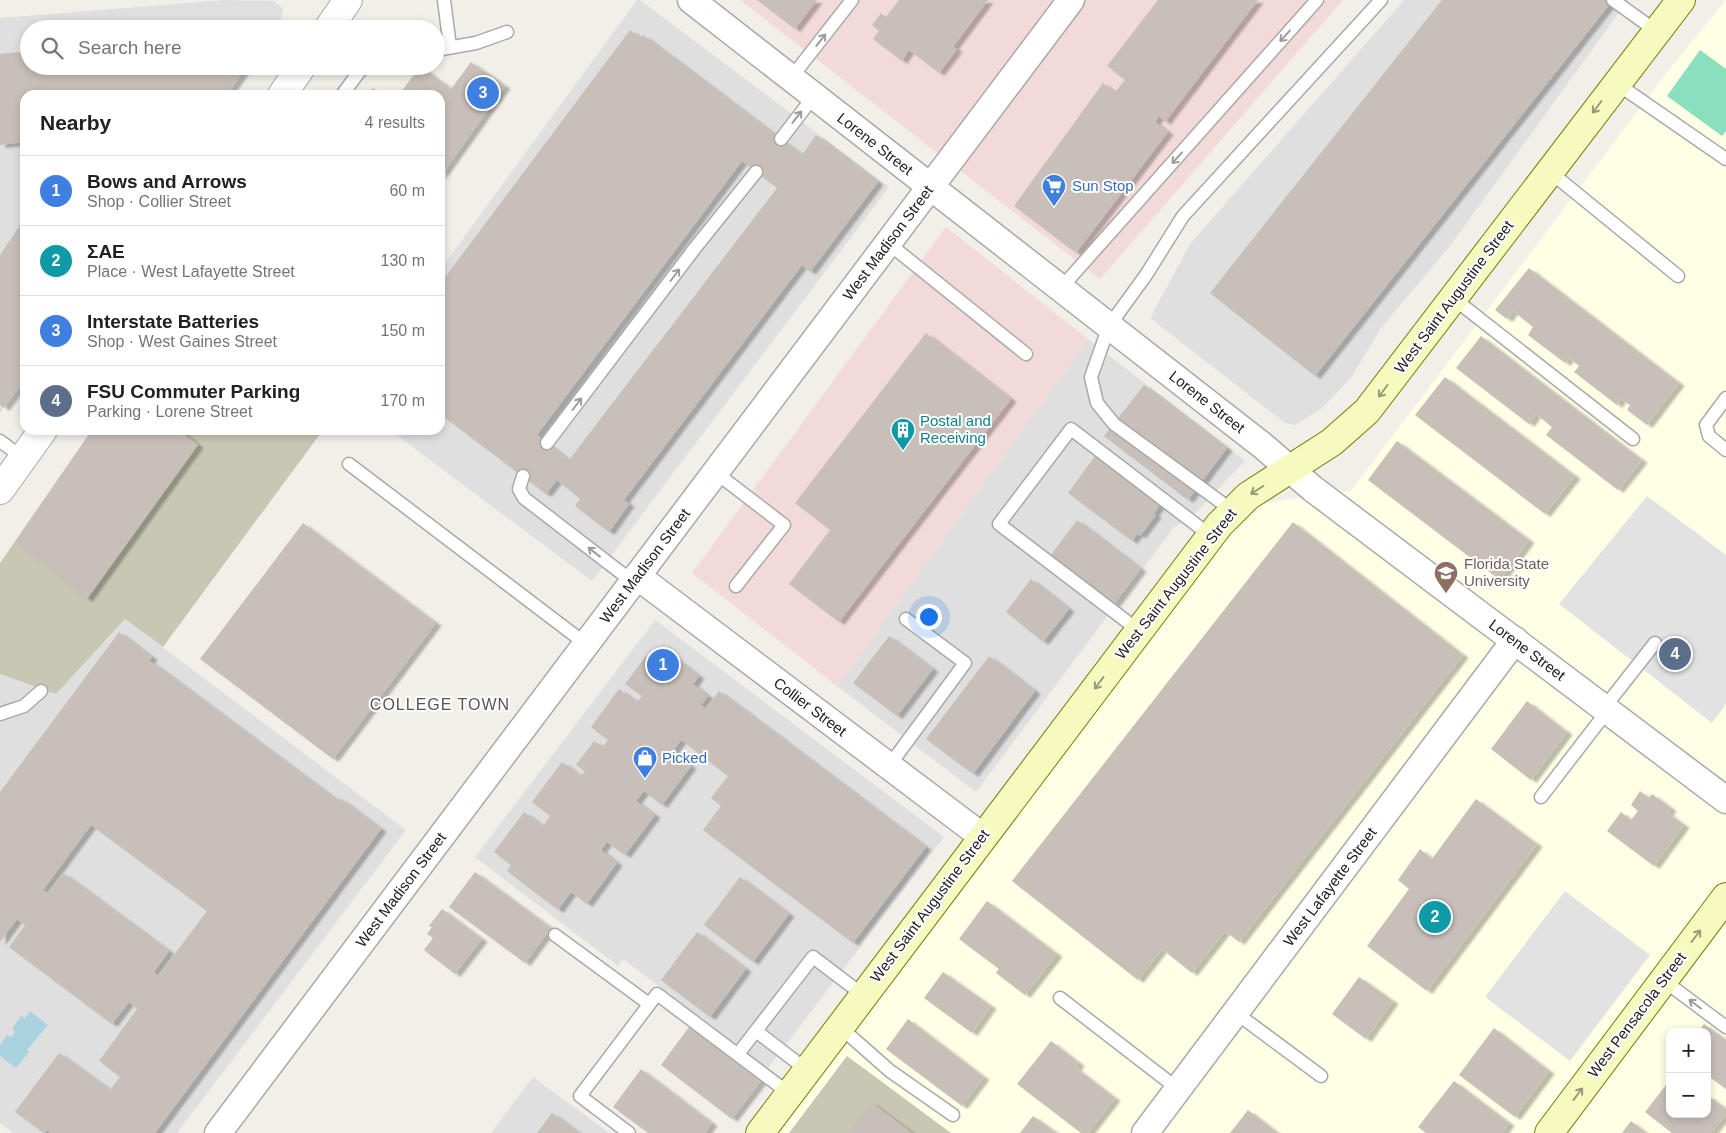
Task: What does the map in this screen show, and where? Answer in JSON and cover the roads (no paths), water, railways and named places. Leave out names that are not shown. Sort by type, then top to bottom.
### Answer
[{"type":"main road","name":"West Saint Augustine Street","points":[[760,1133],[1138,630],[1211,536],[1232,511],[1248,496],[1291,470],[1357,422],[1376,400],[1681,0]]},
{"type":"main road","name":"West Pensacola Street","points":[[1555,1131],[1663,980],[1726,896]]},
{"type":"street","points":[[334,20],[348,0]]},
{"type":"street","name":"Lorene Street","points":[[691,0],[1291,470],[1726,800]]},
{"type":"street","name":"West Madison Street","points":[[218,1133],[1071,0]]},
{"type":"street","points":[[285,90],[296,75]]},
{"type":"street","points":[[0,490],[40,435]]},
{"type":"street","name":"Collier Street","points":[[635,579],[983,837]]},
{"type":"street","name":"West Lafayette Street","points":[[1145,1133],[1515,640]]},
{"type":"lane","points":[[444,0],[450,47]]},
{"type":"lane","points":[[791,78],[852,0]]},
{"type":"lane","points":[[1061,288],[1317,0]]},
{"type":"lane","points":[[1232,511],[1114,424],[1097,403],[1091,377],[1109,326],[1146,274],[1183,216],[1381,0]]},
{"type":"lane","points":[[1613,0],[1656,31]]},
{"type":"lane","points":[[445,48],[476,43],[507,32]]},
{"type":"lane","points":[[345,90],[356,75]]},
{"type":"lane","points":[[1616,83],[1726,159]]},
{"type":"lane","points":[[781,139],[814,96]]},
{"type":"lane","points":[[1549,171],[1678,276]]},
{"type":"lane","points":[[547,443],[695,248],[756,172]]},
{"type":"lane","points":[[888,243],[1026,354]]},
{"type":"lane","points":[[1453,298],[1633,439]]},
{"type":"lane","points":[[1726,398],[1706,425],[1708,436],[1726,450]]},
{"type":"lane","points":[[1138,630],[999,524],[1071,430],[1211,536]]},
{"type":"lane","points":[[0,441],[24,458]]},
{"type":"lane","points":[[349,464],[586,644]]},
{"type":"lane","points":[[716,472],[784,524],[736,586]]},
{"type":"lane","points":[[523,476],[519,489],[524,498],[635,579]]},
{"type":"lane","points":[[888,766],[965,663],[906,619]]},
{"type":"lane","points":[[1541,797],[1655,643]]},
{"type":"lane","points":[[0,714],[24,706],[41,691]]},
{"type":"lane","points":[[556,935],[649,1004]]},
{"type":"lane","points":[[738,1054],[813,957],[863,995]]},
{"type":"lane","points":[[1663,980],[1726,1027]]},
{"type":"lane","points":[[629,1133],[580,1096],[657,994],[790,1094]]},
{"type":"lane","points":[[1060,998],[1178,1089]]},
{"type":"lane","points":[[1236,1012],[1322,1076]]},
{"type":"lane","points":[[840,1027],[890,1071],[953,1115]]},
{"type":"lane","points":[[756,1031],[808,1070]]},
{"type":"water","points":[[30,1011],[48,1025],[27,1050],[29,1052],[16,1068],[0,1056],[0,1045],[7,1035],[11,1037],[15,1032],[12,1029],[21,1016],[25,1018]]},
{"type":"place","name":"Interstate Batteries","points":[[483,93]]},
{"type":"place","name":"Sun Stop","points":[[1054,207]]},
{"type":"place","name":"Postal and Receiving","points":[[903,451]]},
{"type":"place","name":"Florida State University","points":[[1446,594]]},
{"type":"place","name":"FSU Commuter Parking","points":[[1675,654]]},
{"type":"place","name":"Bows and Arrows","points":[[663,665]]},
{"type":"place","name":"Picked","points":[[645,779]]},
{"type":"place","name":"ΣΑΕ","points":[[1435,917]]},
{"type":"district","name":"COLLEGE TOWN","points":[[440,704]]}]
